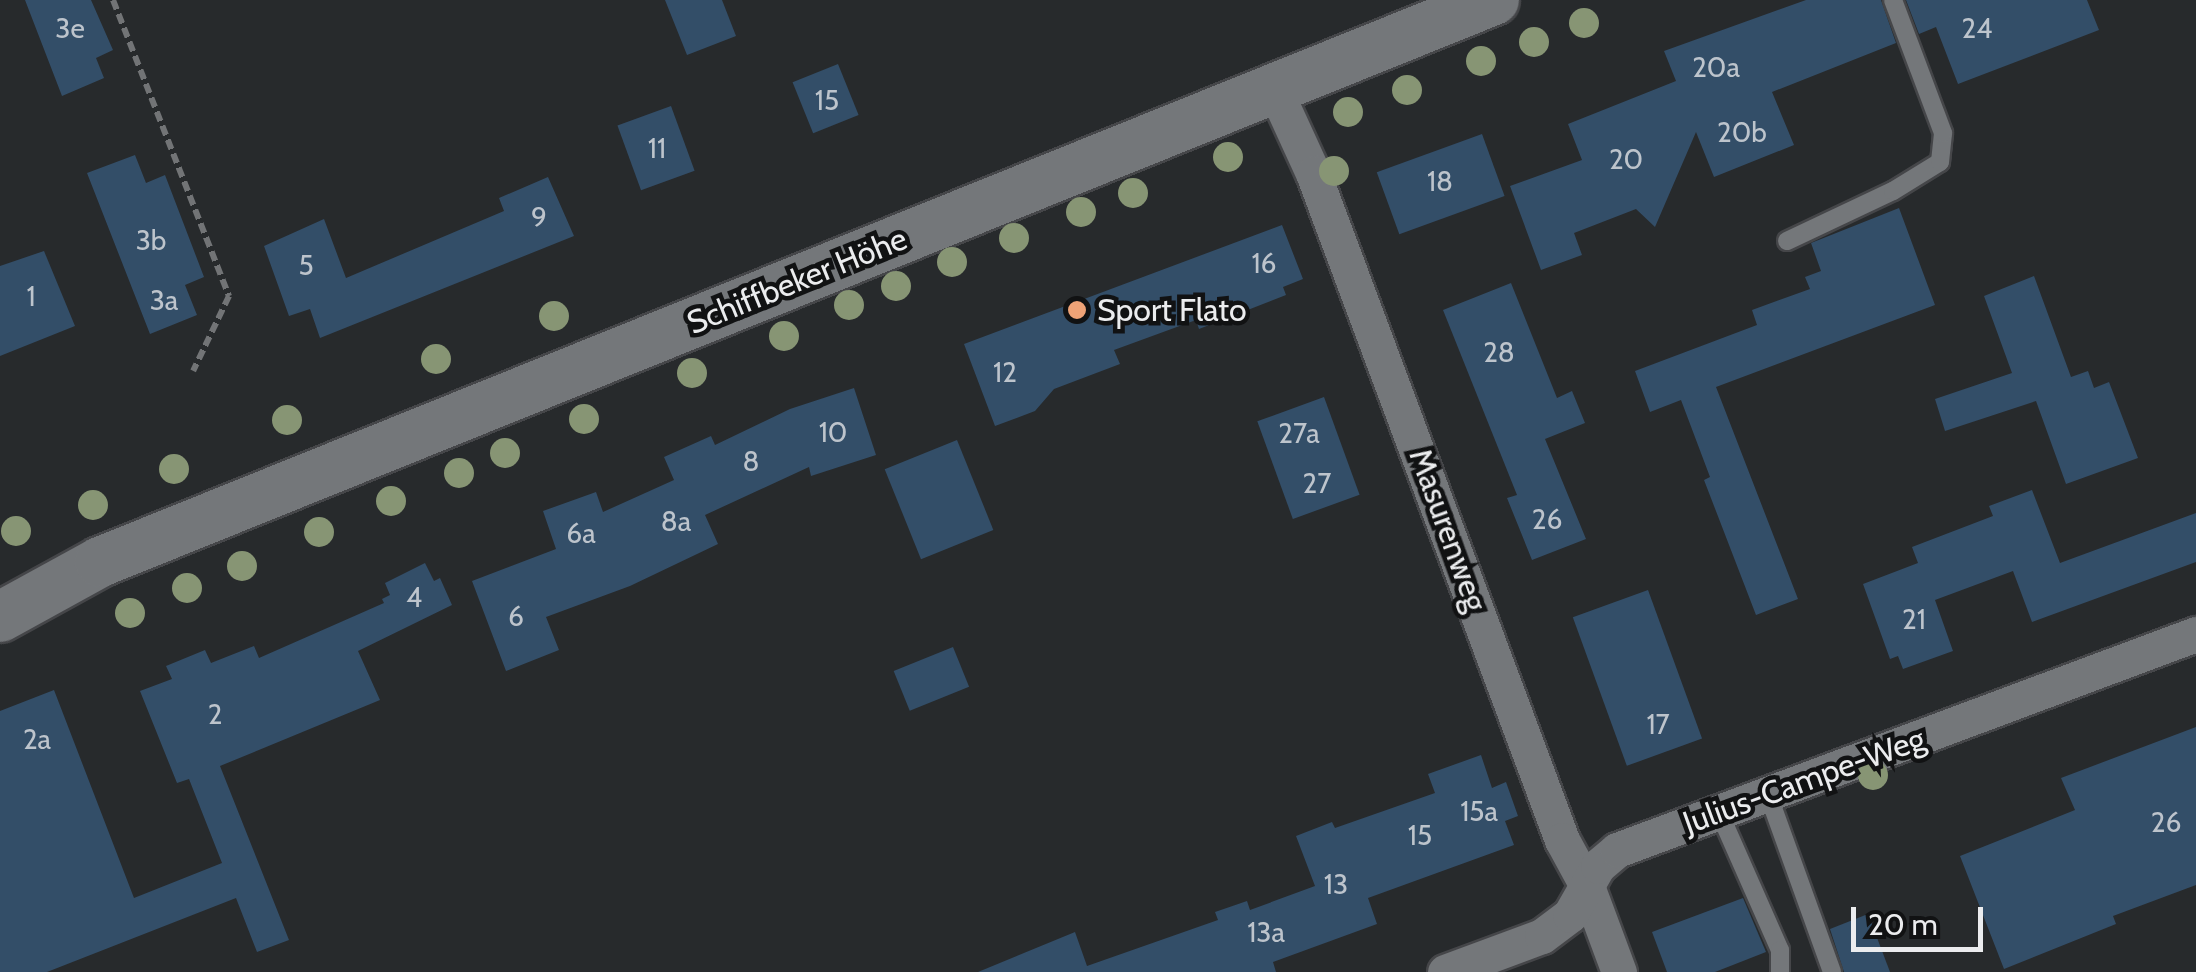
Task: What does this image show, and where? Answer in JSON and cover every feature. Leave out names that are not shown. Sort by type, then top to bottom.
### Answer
[{"type":"main road","name":"Schiffbeker Höhe","points":[[0,617],[100,562],[1480,3]]},
{"type":"main road","name":"Schiffbeker Höhe","points":[[0,582],[100,562]]},
{"type":"street","name":"Masurenweg","points":[[1274,88],[1360,297],[1562,840],[1587,886],[1620,972]]},
{"type":"street","name":"Julius-Campe-Weg","points":[[1446,972],[1542,936],[1570,915],[1598,866],[1617,850],[2196,634]]},
{"type":"lane","points":[[1787,241],[1893,191],[1940,162],[1943,134],[1894,0]]},
{"type":"lane","points":[[1768,794],[1832,972]]},
{"type":"lane","points":[[1720,812],[1780,950],[1780,972]]},
{"type":"path","points":[[112,0],[229,296],[193,371]]},
{"type":"building","points":[[25,0],[91,0],[113,50],[96,58],[104,78],[62,96]]},
{"type":"building","points":[[665,0],[722,0],[736,36],[687,55]]},
{"type":"building","points":[[1806,0],[1881,0],[1896,43],[1772,92],[1794,145],[1714,177],[1696,132],[1655,227],[1636,209],[1574,233],[1582,255],[1541,270],[1510,186],[1582,160],[1568,124],[1676,81],[1664,51]]},
{"type":"building","points":[[1906,0],[2087,0],[2099,30],[1958,84],[1936,27],[1919,34]]},
{"type":"building","points":[[838,64],[859,115],[813,133],[793,82]]},
{"type":"building","points":[[671,106],[695,171],[641,190],[617,125]]},
{"type":"building","points":[[1482,134],[1505,196],[1399,234],[1377,172]]},
{"type":"building","points":[[135,155],[146,183],[165,175],[204,277],[185,285],[197,315],[150,334],[87,173]]},
{"type":"building","points":[[548,177],[574,236],[320,338],[310,309],[289,316],[264,246],[324,219],[346,278],[504,211],[499,198]]},
{"type":"building","points":[[1899,208],[1935,305],[1716,387],[1798,599],[1756,615],[1704,480],[1710,477],[1681,400],[1650,412],[1635,371],[1757,325],[1752,310],[1810,289],[1805,277],[1821,271],[1811,243]]},
{"type":"building","points":[[1282,225],[1303,279],[1283,287],[1286,295],[1199,329],[1196,320],[1114,350],[1120,364],[1054,389],[1035,411],[995,426],[964,344]]},
{"type":"building","points":[[44,251],[75,326],[0,356],[0,266]]},
{"type":"building","points":[[2034,276],[2071,377],[2088,371],[2094,388],[2109,382],[2138,458],[2066,484],[2036,401],[1945,431],[1935,399],[2012,373],[1984,296]]},
{"type":"building","points":[[1511,283],[1557,398],[1572,391],[1585,423],[1545,439],[1586,539],[1532,560],[1507,498],[1517,495],[1443,310]]},
{"type":"building","points":[[854,388],[876,455],[811,476],[809,467],[705,515],[718,544],[630,586],[546,617],[559,650],[506,671],[472,581],[556,549],[543,511],[596,492],[603,512],[674,480],[664,457],[711,436],[715,445],[790,409]]},
{"type":"building","points":[[1324,397],[1360,495],[1293,519],[1257,421]]},
{"type":"building","points":[[957,440],[993,530],[921,559],[885,469]]},
{"type":"building","points":[[2032,490],[2060,563],[2196,513],[2196,562],[2032,622],[2013,571],[1935,600],[1953,651],[1903,669],[1898,656],[1890,659],[1863,584],[1918,563],[1912,547],[1993,516],[1989,506]]},
{"type":"building","points":[[425,563],[434,581],[440,578],[452,605],[358,651],[380,700],[220,766],[289,940],[257,952],[236,898],[47,972],[0,972],[0,711],[54,690],[134,898],[222,863],[189,779],[177,783],[140,691],[172,679],[166,666],[205,650],[211,663],[254,646],[259,658],[384,603],[382,599],[390,595],[385,583]]},
{"type":"building","points":[[1648,590],[1702,738],[1627,766],[1573,617]]},
{"type":"building","points":[[953,647],[969,687],[910,711],[894,671]]},
{"type":"building","points":[[2196,727],[2196,885],[2113,916],[2116,924],[2004,969],[1960,856],[2075,810],[2061,778]]},
{"type":"building","points":[[1481,755],[1492,788],[1506,782],[1518,816],[1505,821],[1514,845],[1368,898],[1377,924],[1273,962],[1276,972],[978,972],[1075,932],[1087,966],[1218,920],[1215,912],[1247,901],[1250,910],[1315,886],[1296,836],[1332,822],[1335,828],[1435,793],[1428,774]]},
{"type":"building","points":[[1743,898],[1766,952],[1715,972],[1667,972],[1652,932]]},
{"type":"building","points":[[1868,914],[1890,972],[1844,972],[1830,929]]},
{"type":"place","name":"Sport Flato","points":[[1077,310]]}]
